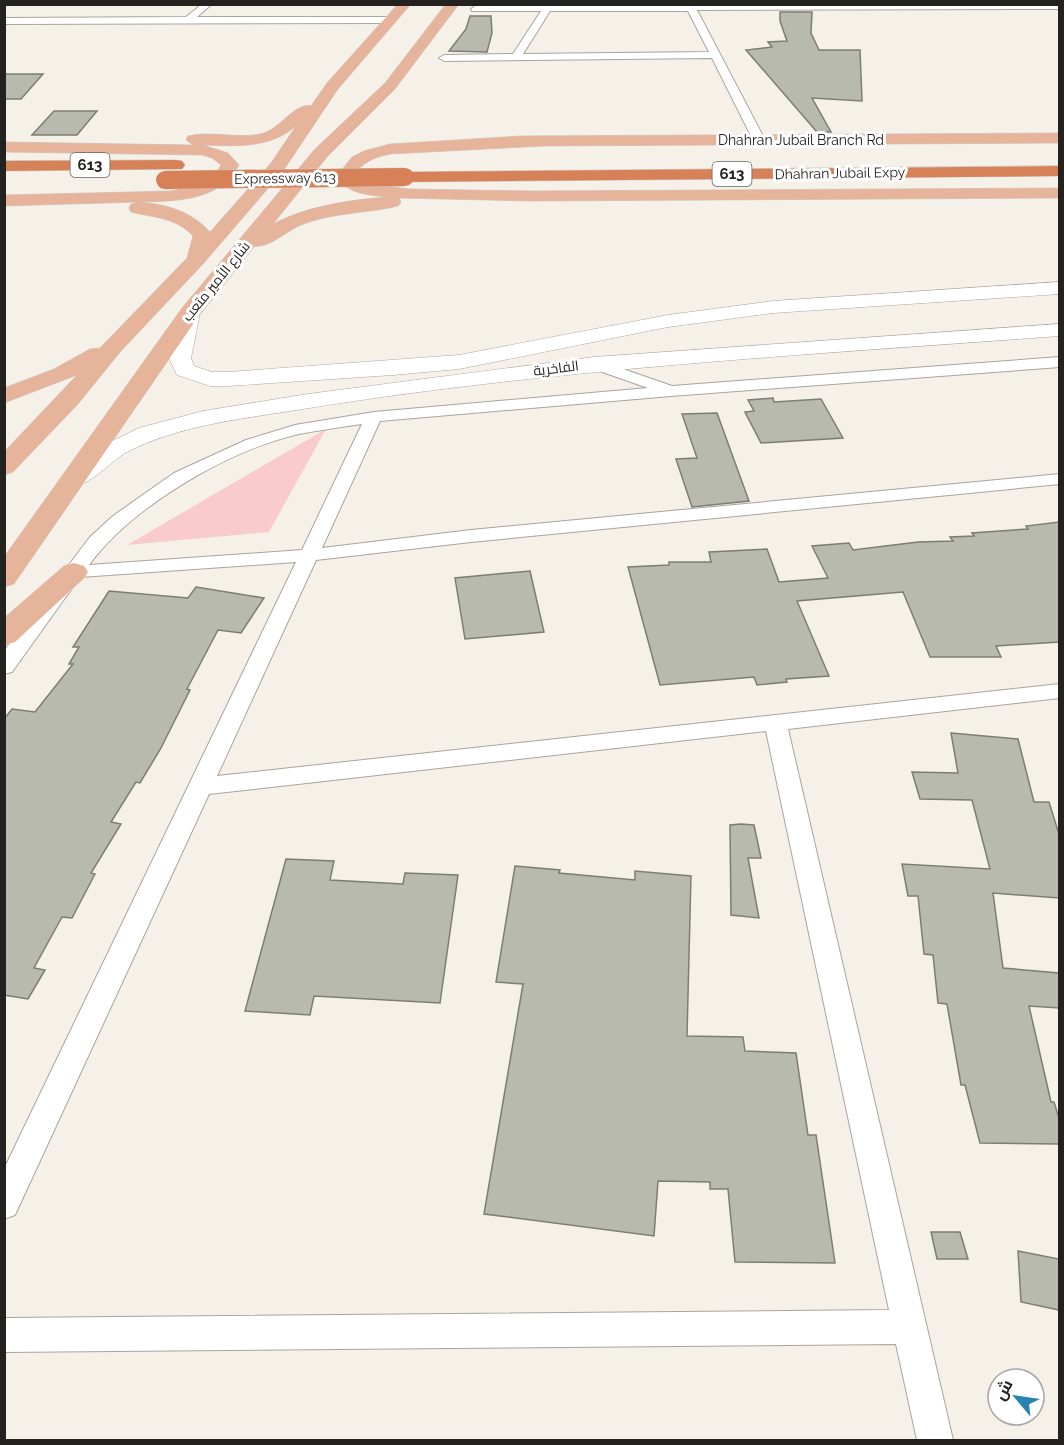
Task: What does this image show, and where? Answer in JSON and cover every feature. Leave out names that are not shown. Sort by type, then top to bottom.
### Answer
[{"type":"highway","name":"Dhahran Jubail Expy","points":[[405,170],[1059,157]]},
{"type":"highway","name":"613","points":[[4,166],[171,172]]},
{"type":"highway","name":"Dhahran Jubail Expy","points":[[405,170],[1059,171]]},
{"type":"highway","name":"Expressway 613","points":[[171,172],[405,170]]},
{"type":"highway","name":"613","points":[[4,181],[171,172]]},
{"type":"main road","name":"شارع الأمير متعب","points":[[4,467],[70,399],[113,346],[196,260],[277,167],[332,86],[362,51],[421,11]]},
{"type":"main road","name":"شارع الأمير متعب","points":[[4,578],[190,313],[321,153],[390,86],[414,55],[421,11]]},
{"type":"main road","points":[[362,51],[390,36],[408,15],[421,11]]},
{"type":"main road","points":[[42,147],[272,136],[287,126],[332,86]]},
{"type":"main road","points":[[390,86],[377,113],[384,127],[412,137],[440,140],[543,141]]},
{"type":"main road","name":"Dhahran Jubail Branch Rd","points":[[543,141],[1059,138]]},
{"type":"main road","points":[[543,141],[390,149],[376,152],[352,164],[345,177],[353,184],[382,192],[531,196],[1059,193]]},
{"type":"main road","points":[[4,147],[202,150],[219,154],[226,158],[230,165],[224,176],[216,183],[204,189],[172,196],[4,204]]},
{"type":"main road","points":[[233,261],[275,230],[290,222],[333,208],[393,202],[531,196]]},
{"type":"main road","points":[[4,204],[153,208],[177,215],[195,225],[203,236],[196,260]]},
{"type":"main road","points":[[4,396],[62,375],[113,346]]},
{"type":"main road","points":[[4,409],[6,413],[4,414]]},
{"type":"main road","points":[[4,635],[74,572]]},
{"type":"street","points":[[188,20],[208,4]]},
{"type":"street","points":[[475,9],[1059,6]]},
{"type":"street","points":[[516,57],[542,8]]},
{"type":"street","points":[[691,8],[759,140]]},
{"type":"street","points":[[4,21],[188,20],[421,11]]},
{"type":"street","points":[[444,58],[714,55]]},
{"type":"street","points":[[190,313],[180,358],[185,370],[210,379],[228,379],[459,362],[668,321],[773,307],[1059,288]]},
{"type":"street","name":"الفاخرية","points":[[71,481],[115,449],[147,433],[203,418],[308,400],[594,363],[1059,330]]},
{"type":"street","points":[[4,667],[97,541],[120,520],[180,477],[252,444],[295,430],[374,417],[671,391],[1059,362]]},
{"type":"street","points":[[594,363],[671,391]]},
{"type":"street","points":[[203,418],[185,407],[186,399],[199,388],[228,379]]},
{"type":"street","points":[[4,1204],[374,417]]},
{"type":"street","points":[[74,572],[311,555],[471,536],[1059,479]]},
{"type":"street","points":[[202,786],[1059,691]]},
{"type":"street","points":[[775,723],[935,1440]]},
{"type":"street","points":[[4,1335],[909,1327]]},
{"type":"shaded area","points":[[326,429],[269,532],[127,545]]},
{"type":"building","points":[[780,12],[812,12],[811,33],[819,50],[860,50],[862,101],[812,98],[831,132],[817,132],[746,50],[772,47],[768,42],[787,41],[780,21]]},
{"type":"building","points":[[470,16],[491,16],[492,33],[487,52],[449,51],[466,29]]},
{"type":"building","points":[[4,74],[43,74],[21,99],[4,99]]},
{"type":"building","points":[[54,111],[97,111],[77,135],[32,135]]},
{"type":"building","points":[[773,398],[774,402],[821,399],[843,438],[761,443],[745,412],[754,411],[748,400]]},
{"type":"building","points":[[717,413],[749,501],[692,507],[676,459],[697,458],[682,414]]},
{"type":"building","points":[[1059,522],[1059,642],[996,646],[1001,657],[930,657],[903,592],[797,601],[829,676],[786,679],[787,682],[757,685],[754,677],[660,685],[628,567],[669,565],[669,562],[711,562],[709,552],[767,549],[779,582],[828,578],[812,546],[849,543],[853,550],[918,542],[953,541],[950,537],[1028,529],[1026,526]]},
{"type":"building","points":[[530,571],[544,632],[465,639],[455,578]]},
{"type":"building","points":[[196,587],[264,598],[241,633],[218,630],[187,689],[190,690],[161,748],[140,783],[136,782],[111,822],[121,824],[91,873],[95,874],[72,918],[62,917],[34,968],[45,970],[28,999],[4,995],[4,719],[12,709],[35,712],[73,664],[69,664],[79,647],[73,647],[109,591],[188,598]]},
{"type":"building","points":[[951,733],[1018,739],[1034,802],[1049,802],[1059,834],[1059,898],[993,893],[1003,968],[1059,973],[1059,1008],[1029,1006],[1051,1102],[1054,1102],[1059,1118],[1059,1144],[980,1143],[965,1085],[961,1085],[947,1004],[938,1003],[933,955],[924,954],[918,896],[908,896],[902,864],[990,869],[972,800],[920,799],[912,772],[958,773]]},
{"type":"building","points":[[730,825],[754,825],[761,858],[748,858],[759,918],[731,915]]},
{"type":"building","points":[[286,859],[334,861],[330,880],[403,884],[405,873],[458,875],[440,1003],[314,996],[310,1015],[245,1011]]},
{"type":"building","points":[[515,866],[560,870],[559,873],[635,880],[635,871],[691,876],[687,1036],[743,1037],[745,1051],[796,1053],[808,1135],[816,1135],[835,1263],[735,1262],[728,1189],[710,1189],[710,1182],[658,1181],[654,1236],[484,1214],[523,984],[496,982]]},
{"type":"building","points":[[931,1232],[960,1232],[968,1259],[937,1259]]},
{"type":"building","points":[[1018,1251],[1059,1259],[1059,1310],[1021,1302]]}]
